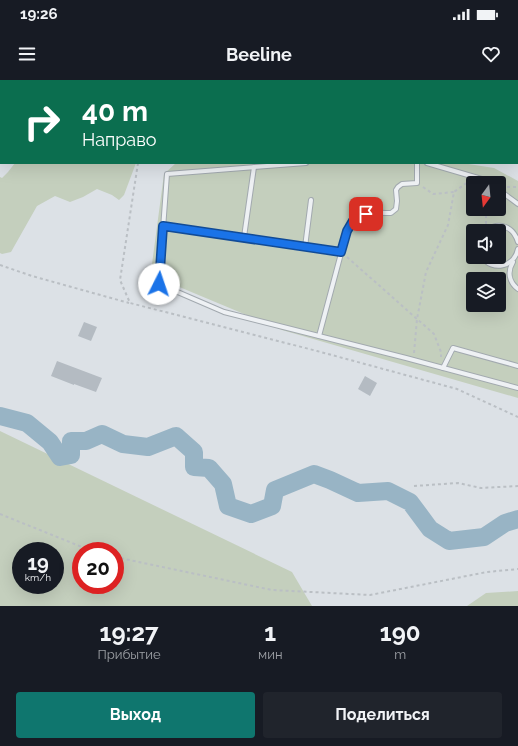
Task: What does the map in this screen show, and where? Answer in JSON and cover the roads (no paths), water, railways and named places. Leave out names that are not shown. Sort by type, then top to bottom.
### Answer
[{"type":"lane","points":[[293,164],[167,174],[159,284],[224,312],[518,388]]},
{"type":"lane","points":[[319,336],[347,231],[354,219],[366,214],[392,213],[396,209],[396,190],[398,187],[402,184],[417,183],[417,164]]},
{"type":"lane","points":[[430,164],[472,176]]},
{"type":"lane","points":[[244,237],[254,167]]},
{"type":"lane","points":[[506,195],[518,204]]},
{"type":"lane","points":[[305,247],[311,200]]},
{"type":"lane","points":[[163,226],[341,252]]},
{"type":"lane","points":[[506,228],[511,230],[516,236],[518,242]]},
{"type":"lane","points":[[518,249],[516,258],[510,266],[509,274],[511,282],[518,289]]},
{"type":"lane","points":[[490,264],[500,266],[508,264],[516,258]]},
{"type":"lane","points":[[443,368],[453,348],[518,366]]},
{"type":"waterway","points":[[0,416],[27,423],[50,442],[60,457],[71,455],[71,441],[86,441],[102,434],[123,444],[148,447],[176,436],[194,452],[194,467],[209,468],[223,484],[228,506],[251,514],[272,506],[275,490],[314,474],[358,493],[388,491],[410,502],[430,529],[449,541],[484,537],[505,523],[518,519]]}]
